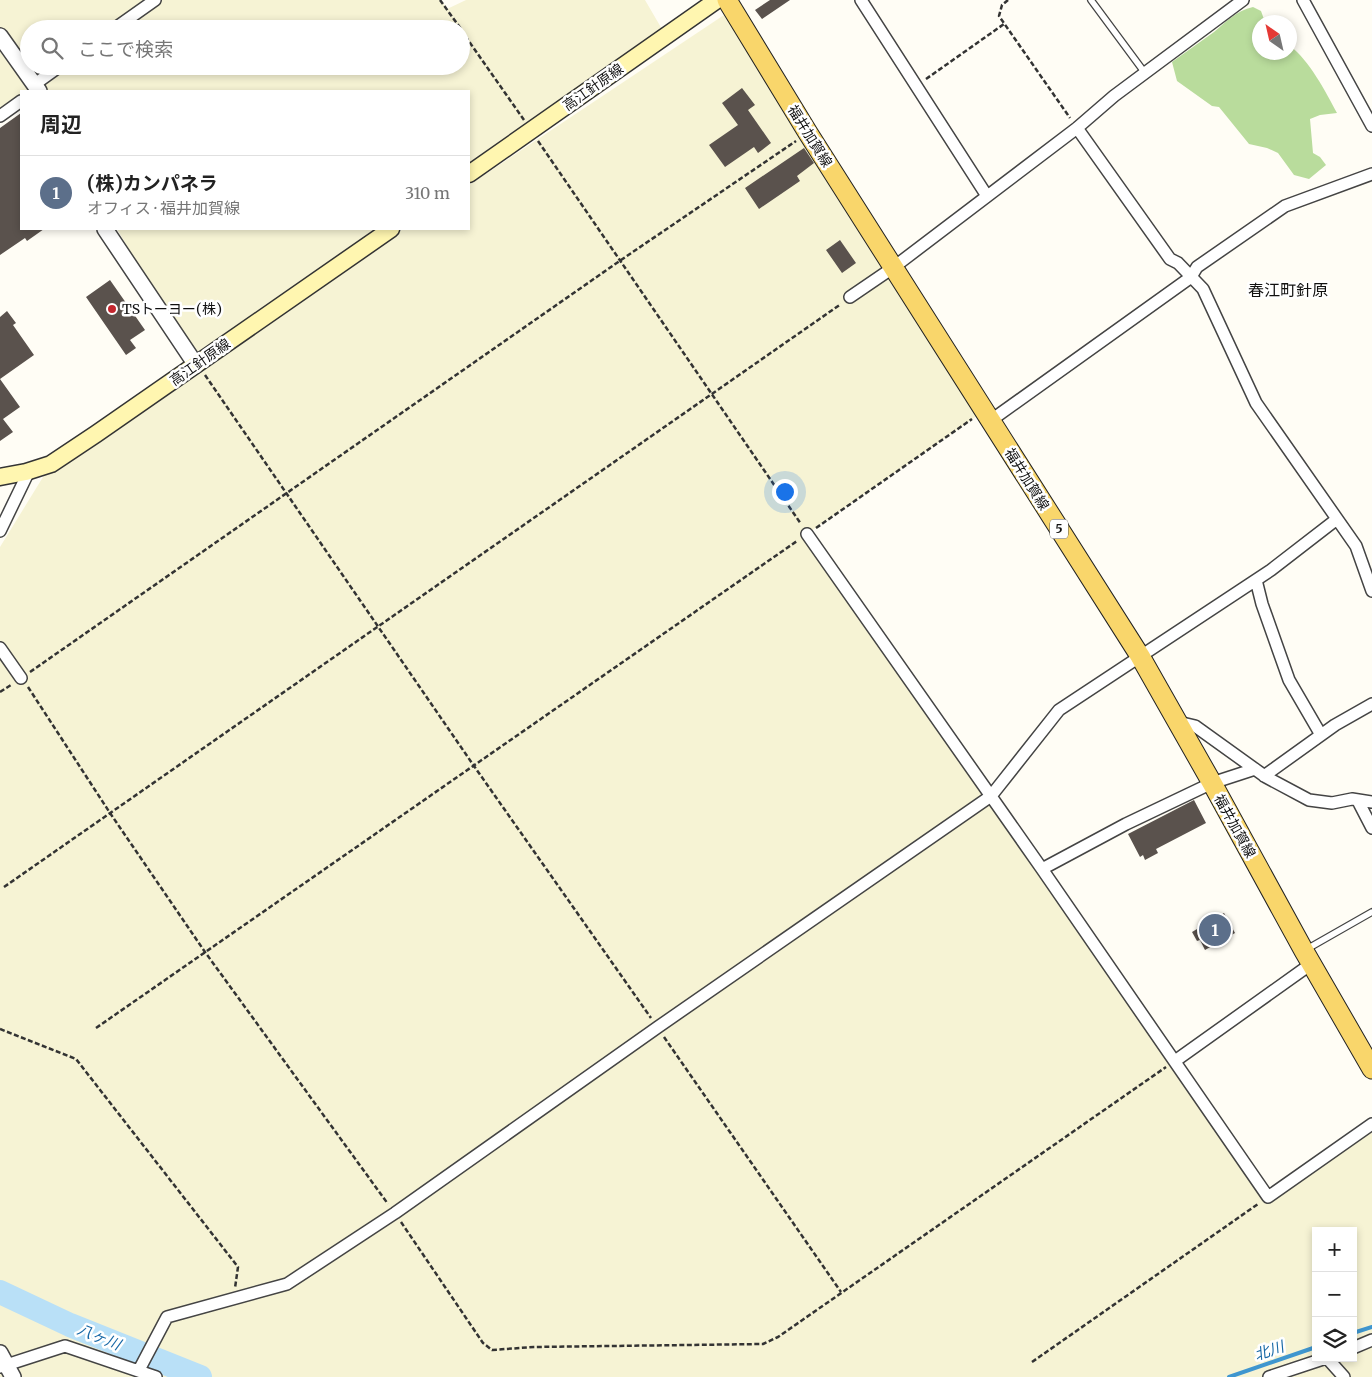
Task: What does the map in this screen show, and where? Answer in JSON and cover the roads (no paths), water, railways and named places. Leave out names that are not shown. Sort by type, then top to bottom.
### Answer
[{"type":"main road","name":"高江針原線","points":[[470,173],[718,0]]},
{"type":"main road","name":"福井加賀線","points":[[727,0],[808,133],[1140,656],[1372,1069]]},
{"type":"main road","name":"高江針原線","points":[[0,477],[51,464],[197,365],[390,230]]},
{"type":"street","points":[[127,20],[155,0]]},
{"type":"street","points":[[861,0],[987,196]]},
{"type":"street","points":[[850,297],[894,267],[1077,128],[1114,96],[1243,0]]},
{"type":"street","points":[[1303,0],[1372,126]]},
{"type":"street","points":[[0,36],[20,65]]},
{"type":"street","points":[[26,75],[36,89],[51,75]]},
{"type":"street","points":[[0,116],[20,102]]},
{"type":"street","points":[[1077,128],[1170,259],[1178,263],[1203,289],[1256,402],[1356,546],[1372,591]]},
{"type":"street","points":[[987,416],[1191,277],[1197,267],[1285,206],[1372,174]]},
{"type":"street","points":[[106,230],[197,365]]},
{"type":"street","points":[[0,531],[29,471]]},
{"type":"street","points":[[141,1367],[167,1317],[288,1284],[395,1213],[658,1027],[992,796],[1059,710],[1256,580],[1338,519]]},
{"type":"street","points":[[807,534],[992,796],[1268,1197],[1372,1124]]},
{"type":"street","points":[[1256,580],[1262,604],[1289,680],[1321,735]]},
{"type":"street","points":[[0,648],[21,678]]},
{"type":"street","points":[[1042,868],[1126,824],[1212,783],[1259,772],[1372,704]]},
{"type":"street","points":[[1178,722],[1195,726],[1259,772],[1309,800],[1332,803],[1352,799],[1372,802]]},
{"type":"street","points":[[1358,801],[1372,828]]},
{"type":"street","points":[[1175,1060],[1308,958]]},
{"type":"street","points":[[1357,1346],[1372,1340]]},
{"type":"street","points":[[5,1366],[65,1346],[141,1367],[156,1377]]},
{"type":"street","points":[[1269,1377],[1315,1362]]},
{"type":"street","points":[[1331,1362],[1344,1377]]},
{"type":"lane","points":[[1091,0],[1145,73]]},
{"type":"lane","points":[[1308,958],[1372,912]]},
{"type":"waterway","name":"八ヶ川","points":[[0,1292],[70,1325],[200,1377]]},
{"type":"waterway","name":"北川","points":[[1357,1332],[1372,1327]]},
{"type":"waterway","name":"北川","points":[[1229,1377],[1312,1348]]},
{"type":"place","name":"TSトーヨー(株)","points":[[112,309]]},
{"type":"place","name":"(株)カンパネラ","points":[[1215,930]]},
{"type":"district","name":"春江町針原","points":[[1288,290]]}]
